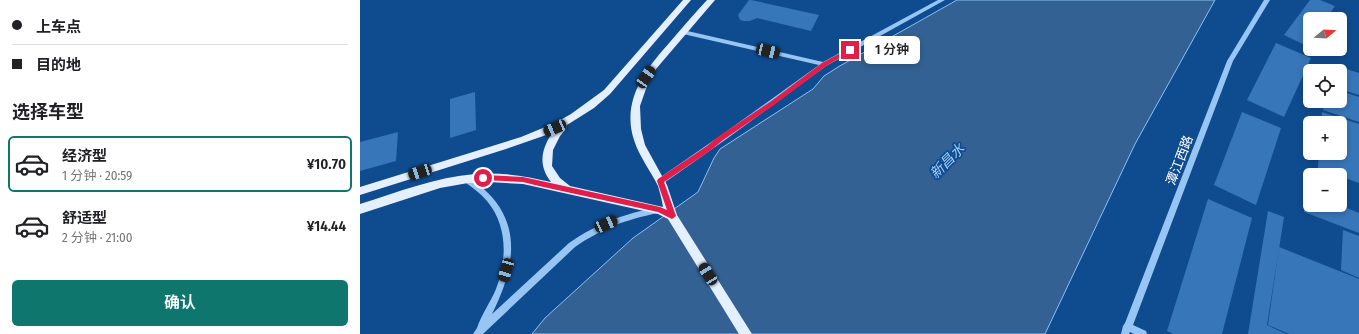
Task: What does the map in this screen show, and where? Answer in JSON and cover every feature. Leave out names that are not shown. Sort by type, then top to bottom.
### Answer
[{"type":"main road","points":[[360,191],[534,137],[569,121],[595,103],[607,92],[688,0]]},
{"type":"main road","points":[[711,0],[646,77],[641,87],[635,108],[636,133],[646,158],[661,181],[672,216],[746,334]]},
{"type":"main road","points":[[569,121],[555,136],[547,152],[546,166],[552,177],[569,189]]},
{"type":"main road","points":[[360,209],[449,182],[483,178],[523,180],[569,189],[660,210],[672,216]]},
{"type":"street","points":[[661,181],[772,103],[824,64],[942,0]]},
{"type":"street","name":"潭江西路","points":[[1126,330],[1230,61],[1267,0]]},
{"type":"street","points":[[683,32],[824,64]]},
{"type":"street","points":[[466,179],[479,187],[489,197],[498,210],[508,239],[508,256],[501,284],[478,333]]},
{"type":"street","points":[[478,333],[572,245],[585,236],[614,221],[630,215],[660,210]]},
{"type":"street","points":[[1126,330],[1143,334]]},
{"type":"water","name":"新昌水","points":[[957,0],[1215,0],[1135,144],[1045,334],[532,334],[545,318],[633,238],[698,192],[714,158],[720,149],[813,89],[824,76],[838,67]]},
{"type":"building","points":[[749,0],[819,15],[811,31],[757,18],[750,21],[740,20],[738,15]]},
{"type":"building","points":[[1310,0],[1320,0],[1335,6],[1331,12],[1303,12],[1303,44],[1284,35]]},
{"type":"building","points":[[1276,43],[1303,55],[1303,56],[1311,58],[1308,64],[1303,64],[1303,75],[1284,117],[1247,100]]},
{"type":"building","points":[[1347,69],[1359,73],[1359,95],[1347,91]]},
{"type":"building","points":[[475,92],[476,130],[450,138],[450,99]]},
{"type":"building","points":[[1347,93],[1359,97],[1359,122],[1347,118],[1347,116],[1341,116],[1323,110],[1323,108],[1347,108]]},
{"type":"building","points":[[1242,112],[1281,128],[1256,205],[1214,185]]},
{"type":"building","points":[[1322,112],[1334,116],[1322,116]]},
{"type":"building","points":[[1347,120],[1359,124],[1359,183],[1347,179],[1347,168],[1318,168],[1319,160],[1347,160]]},
{"type":"building","points":[[398,132],[396,161],[360,171],[360,142]]},
{"type":"building","points":[[1208,199],[1252,218],[1222,334],[1173,334],[1167,331]]},
{"type":"building","points":[[1347,208],[1359,213],[1359,233],[1304,212],[1347,212]]},
{"type":"building","points":[[1268,211],[1284,217],[1267,325],[1286,334],[1248,334]]},
{"type":"building","points":[[1343,230],[1359,236],[1359,278],[1341,270]]},
{"type":"building","points":[[1279,247],[1359,279],[1359,334],[1289,334],[1268,325]]},
{"type":"route","points":[[483,178],[523,180],[569,189],[660,210],[672,216],[661,181],[772,103],[824,64],[850,50]]}]
